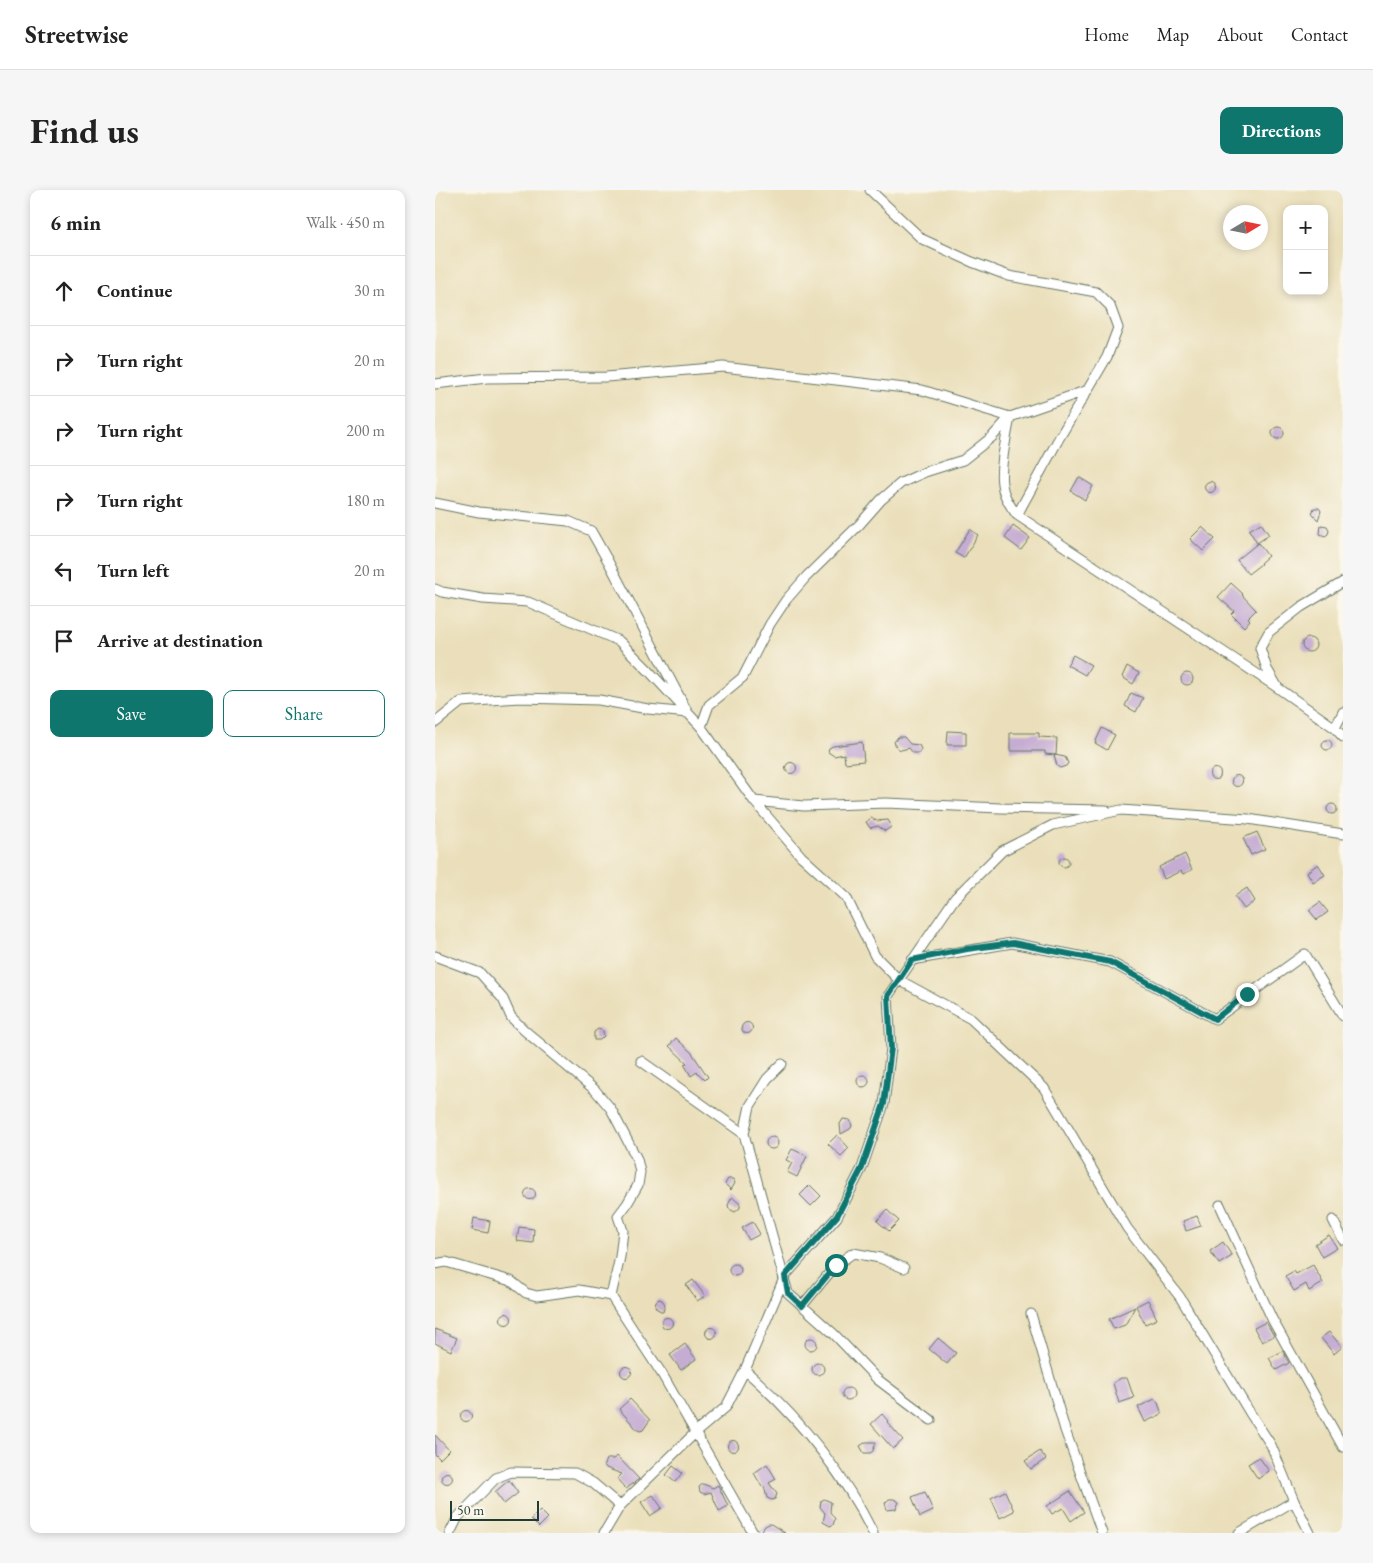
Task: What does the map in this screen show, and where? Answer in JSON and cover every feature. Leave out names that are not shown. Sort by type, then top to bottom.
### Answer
[{"type":"street","points":[[870,190],[923,238],[972,262],[1009,276],[1096,292],[1110,306],[1118,328],[1107,357],[1017,515]]},
{"type":"street","points":[[435,384],[487,378],[606,377],[723,367],[922,390],[1010,418]]},
{"type":"street","points":[[701,727],[709,705],[743,678],[770,624],[786,600],[881,500],[901,483],[925,472],[963,460],[992,437],[1010,418],[1088,390]]},
{"type":"street","points":[[1010,418],[1004,448],[1002,484],[1009,505],[1017,515],[1278,688],[1335,728],[1343,737]]},
{"type":"street","points":[[435,502],[479,512],[568,521],[591,531],[688,713]]},
{"type":"street","points":[[1278,688],[1267,670],[1260,648],[1269,632],[1301,607],[1343,582]]},
{"type":"street","points":[[435,589],[441,592],[483,599],[528,602],[619,641],[701,727],[755,801],[801,856],[846,898],[875,956],[899,980],[971,1019],[1044,1088],[1127,1228],[1180,1297],[1249,1413],[1271,1445],[1294,1501],[1310,1533]]},
{"type":"street","points":[[435,723],[461,702],[519,698],[599,700],[648,710],[688,713]]},
{"type":"street","points":[[1335,728],[1343,712]]},
{"type":"street","points":[[755,801],[804,806],[886,803],[1000,808],[1121,810],[1247,820],[1343,834]]},
{"type":"street","points":[[604,1533],[620,1506],[695,1433],[726,1407],[745,1370],[785,1276],[837,1216],[862,1168],[884,1104],[891,1048],[888,996],[955,898],[1002,851],[1053,825],[1121,810]]},
{"type":"street","points":[[912,960],[967,949],[1013,943],[1110,962],[1215,1019],[1305,954],[1343,1016]]},
{"type":"street","points":[[435,956],[480,973],[503,1000],[511,1017],[523,1030],[595,1090],[614,1115],[637,1159],[640,1172],[637,1185],[618,1216],[623,1231],[620,1257],[611,1296],[662,1374],[753,1533]]},
{"type":"street","points":[[641,1061],[744,1134]]},
{"type":"street","points":[[782,1064],[767,1080],[750,1106],[744,1134],[785,1276],[788,1293],[834,1334],[877,1379],[931,1420]]},
{"type":"street","points":[[1220,1205],[1272,1319],[1343,1447]]},
{"type":"street","points":[[1333,1220],[1343,1240]]},
{"type":"street","points":[[802,1306],[836,1265],[853,1253],[880,1258],[904,1268]]},
{"type":"street","points":[[435,1264],[446,1262],[511,1281],[526,1293],[537,1296],[579,1290],[611,1296]]},
{"type":"street","points":[[1031,1314],[1065,1430],[1102,1533]]},
{"type":"street","points":[[745,1370],[770,1392],[817,1443],[864,1514],[873,1533]]},
{"type":"street","points":[[450,1533],[458,1517],[495,1478],[511,1472],[575,1473],[593,1483],[620,1506]]},
{"type":"street","points":[[1239,1533],[1294,1501]]},
{"type":"building","points":[[1276,427],[1280,427],[1284,433],[1280,439],[1276,439],[1272,435],[1272,431]]},
{"type":"building","points":[[1079,477],[1093,486],[1085,500],[1071,491]]},
{"type":"building","points":[[1210,481],[1216,487],[1210,493],[1204,487]]},
{"type":"building","points":[[1314,508],[1319,508],[1321,511],[1318,520],[1312,514]]},
{"type":"building","points":[[1261,523],[1269,535],[1257,543],[1249,530]]},
{"type":"building","points":[[1321,525],[1327,526],[1329,530],[1325,536],[1320,534]]},
{"type":"building","points":[[1013,526],[1030,538],[1021,550],[1005,538]]},
{"type":"building","points":[[1202,527],[1215,539],[1203,551],[1190,539]]},
{"type":"building","points":[[970,529],[978,535],[964,558],[955,553]]},
{"type":"building","points":[[1258,543],[1268,556],[1248,574],[1237,560]]},
{"type":"building","points":[[1231,583],[1256,610],[1248,618],[1250,620],[1244,627],[1231,614],[1234,611],[1218,597]]},
{"type":"building","points":[[1306,638],[1312,638],[1316,645],[1312,652],[1306,652],[1302,648],[1302,642]]},
{"type":"building","points":[[1073,655],[1091,665],[1085,675],[1067,665]]},
{"type":"building","points":[[1127,666],[1139,673],[1133,684],[1122,677]]},
{"type":"building","points":[[1187,673],[1193,679],[1187,685],[1181,679]]},
{"type":"building","points":[[1131,693],[1143,698],[1136,712],[1125,706]]},
{"type":"building","points":[[1102,728],[1115,735],[1107,750],[1095,743]]},
{"type":"building","points":[[948,731],[966,732],[966,745],[947,745]]},
{"type":"building","points":[[1010,733],[1039,733],[1039,737],[1057,738],[1056,755],[1045,754],[1045,751],[1010,751]]},
{"type":"building","points":[[898,737],[904,737],[910,744],[919,745],[921,749],[919,753],[913,753],[909,748],[901,750],[897,748],[894,742]]},
{"type":"building","points":[[1325,740],[1329,740],[1332,745],[1331,749],[1325,750],[1322,747],[1322,743]]},
{"type":"building","points":[[862,742],[864,761],[845,763],[844,754],[834,756],[828,752],[829,748],[833,746]]},
{"type":"building","points":[[1054,755],[1065,757],[1068,763],[1066,766],[1060,768],[1057,766]]},
{"type":"building","points":[[791,762],[797,768],[791,774],[785,768]]},
{"type":"building","points":[[1215,768],[1221,774],[1215,780],[1209,774]]},
{"type":"building","points":[[1235,776],[1239,776],[1242,781],[1241,785],[1235,786],[1232,783],[1232,779]]},
{"type":"building","points":[[1330,804],[1334,804],[1337,809],[1336,813],[1330,814],[1327,811],[1327,807]]},
{"type":"building","points":[[871,818],[877,821],[888,820],[891,827],[885,831],[878,826],[870,828],[866,822]]},
{"type":"building","points":[[1257,832],[1265,849],[1251,855],[1243,838]]},
{"type":"building","points":[[1185,854],[1192,870],[1183,874],[1181,871],[1164,879],[1159,867]]},
{"type":"building","points":[[1062,857],[1066,857],[1069,862],[1068,866],[1062,867],[1059,864],[1059,860]]},
{"type":"building","points":[[1318,864],[1325,875],[1313,882],[1307,872]]},
{"type":"building","points":[[1247,888],[1255,901],[1244,909],[1235,896]]},
{"type":"building","points":[[1320,902],[1328,912],[1317,920],[1309,910]]},
{"type":"building","points":[[747,1022],[753,1028],[747,1034],[741,1028]]},
{"type":"building","points":[[598,1029],[603,1031],[604,1036],[600,1040],[594,1040],[594,1032]]},
{"type":"building","points":[[676,1038],[692,1053],[708,1077],[705,1080],[697,1072],[691,1076],[684,1064],[687,1063],[669,1046]]},
{"type":"building","points":[[863,1075],[869,1081],[863,1087],[857,1081]]},
{"type":"building","points":[[843,1119],[850,1120],[852,1126],[841,1134],[840,1124]]},
{"type":"building","points":[[837,1135],[849,1148],[841,1156],[828,1144]]},
{"type":"building","points":[[770,1137],[774,1137],[778,1143],[774,1149],[770,1149],[766,1145],[766,1141]]},
{"type":"building","points":[[792,1149],[807,1156],[797,1177],[787,1172],[792,1163],[786,1160]]},
{"type":"building","points":[[728,1179],[733,1179],[735,1183],[731,1190],[725,1184]]},
{"type":"building","points":[[810,1185],[821,1196],[811,1206],[800,1195]]},
{"type":"building","points":[[528,1189],[532,1189],[535,1194],[534,1198],[528,1199],[525,1196],[525,1192]]},
{"type":"building","points":[[732,1197],[740,1204],[740,1208],[735,1212],[729,1209],[728,1205]]},
{"type":"building","points":[[887,1210],[899,1221],[889,1231],[877,1221]]},
{"type":"building","points":[[1197,1216],[1201,1226],[1186,1231],[1183,1221]]},
{"type":"building","points":[[474,1218],[490,1221],[488,1233],[472,1230]]},
{"type":"building","points":[[753,1222],[760,1234],[749,1240],[742,1228]]},
{"type":"building","points":[[519,1227],[534,1229],[533,1243],[517,1241]]},
{"type":"building","points":[[1329,1235],[1337,1248],[1322,1257],[1315,1244]]},
{"type":"building","points":[[1223,1242],[1232,1256],[1219,1264],[1210,1251]]},
{"type":"building","points":[[733,1264],[737,1264],[741,1270],[737,1276],[733,1276],[729,1272],[729,1268]]},
{"type":"building","points":[[1313,1265],[1323,1283],[1309,1291],[1306,1284],[1294,1291],[1285,1276],[1294,1271],[1296,1274]]},
{"type":"building","points":[[693,1280],[705,1296],[697,1301],[686,1285]]},
{"type":"building","points":[[659,1299],[665,1304],[663,1312],[655,1306],[656,1301]]},
{"type":"building","points":[[1148,1300],[1157,1319],[1145,1324],[1136,1306]]},
{"type":"building","points":[[1135,1307],[1125,1325],[1114,1329],[1109,1319]]},
{"type":"building","points":[[504,1314],[508,1314],[511,1319],[510,1323],[504,1324],[501,1321],[501,1317]]},
{"type":"building","points":[[665,1318],[669,1318],[672,1323],[671,1327],[665,1328],[662,1325],[662,1321]]},
{"type":"building","points":[[1266,1322],[1274,1336],[1262,1342],[1254,1328]]},
{"type":"building","points":[[709,1328],[713,1328],[716,1333],[715,1337],[709,1338],[706,1335],[706,1331]]},
{"type":"building","points":[[435,1329],[457,1338],[451,1351],[435,1343]]},
{"type":"building","points":[[1329,1332],[1342,1347],[1334,1354],[1321,1338]]},
{"type":"building","points":[[809,1338],[813,1338],[817,1344],[813,1350],[809,1350],[805,1346],[805,1342]]},
{"type":"building","points":[[938,1338],[956,1353],[947,1364],[929,1349]]},
{"type":"building","points":[[685,1344],[696,1359],[681,1370],[670,1355]]},
{"type":"building","points":[[1283,1351],[1289,1363],[1276,1370],[1269,1358]]},
{"type":"building","points":[[818,1363],[824,1369],[818,1375],[812,1369]]},
{"type":"building","points":[[624,1367],[628,1367],[631,1372],[630,1376],[624,1377],[621,1374],[621,1370]]},
{"type":"building","points":[[1121,1378],[1127,1378],[1134,1398],[1119,1403],[1113,1383]]},
{"type":"building","points":[[848,1388],[854,1394],[848,1400],[842,1394]]},
{"type":"building","points":[[630,1399],[650,1420],[643,1430],[636,1429],[619,1409]]},
{"type":"building","points":[[1155,1399],[1162,1414],[1145,1422],[1138,1407]]},
{"type":"building","points":[[464,1411],[468,1411],[471,1416],[470,1420],[464,1421],[461,1418],[461,1414]]},
{"type":"building","points":[[882,1414],[903,1440],[893,1449],[871,1424]]},
{"type":"building","points":[[435,1435],[449,1450],[440,1459],[435,1454]]},
{"type":"building","points":[[731,1441],[735,1441],[738,1446],[737,1450],[731,1451],[728,1448],[728,1444]]},
{"type":"building","points":[[866,1442],[876,1442],[873,1451],[870,1453],[864,1453],[860,1446]]},
{"type":"building","points":[[1040,1451],[1046,1459],[1031,1469],[1025,1461]]},
{"type":"building","points":[[617,1456],[639,1479],[626,1489],[617,1479],[622,1474],[606,1468],[604,1465],[606,1459],[613,1459]]},
{"type":"building","points":[[1259,1457],[1269,1471],[1258,1479],[1248,1464]]},
{"type":"building","points":[[767,1464],[776,1479],[769,1483],[777,1494],[775,1499],[772,1500],[767,1498],[764,1486],[762,1487],[754,1473]]},
{"type":"building","points":[[673,1466],[682,1473],[675,1482],[666,1475]]},
{"type":"building","points":[[445,1473],[449,1473],[452,1478],[451,1482],[445,1483],[442,1480],[442,1476]]},
{"type":"building","points":[[509,1480],[518,1493],[504,1504],[495,1492]]},
{"type":"building","points":[[703,1484],[713,1488],[718,1485],[728,1506],[719,1511],[711,1492],[704,1494],[700,1492],[699,1487]]},
{"type":"building","points":[[1005,1491],[1014,1511],[1000,1518],[991,1498]]},
{"type":"building","points":[[1070,1491],[1084,1512],[1071,1521],[1063,1508],[1052,1514],[1047,1506]]},
{"type":"building","points":[[925,1492],[933,1511],[920,1517],[912,1497]]},
{"type":"building","points":[[653,1495],[662,1508],[650,1516],[641,1502]]},
{"type":"building","points":[[824,1499],[831,1502],[830,1512],[835,1519],[833,1525],[830,1526],[823,1522],[825,1513],[820,1507],[821,1501]]},
{"type":"building","points":[[889,1499],[899,1502],[896,1509],[887,1510],[885,1503]]},
{"type":"building","points":[[540,1510],[548,1518],[539,1527],[531,1519]]},
{"type":"building","points":[[771,1524],[785,1533],[760,1533]]},
{"type":"route","points":[[836,1265],[802,1306],[788,1293],[785,1276],[837,1216],[862,1168],[872,1134],[884,1104],[891,1048],[888,996],[912,960],[967,949],[1013,943],[1110,962],[1215,1019],[1247,994]]}]
